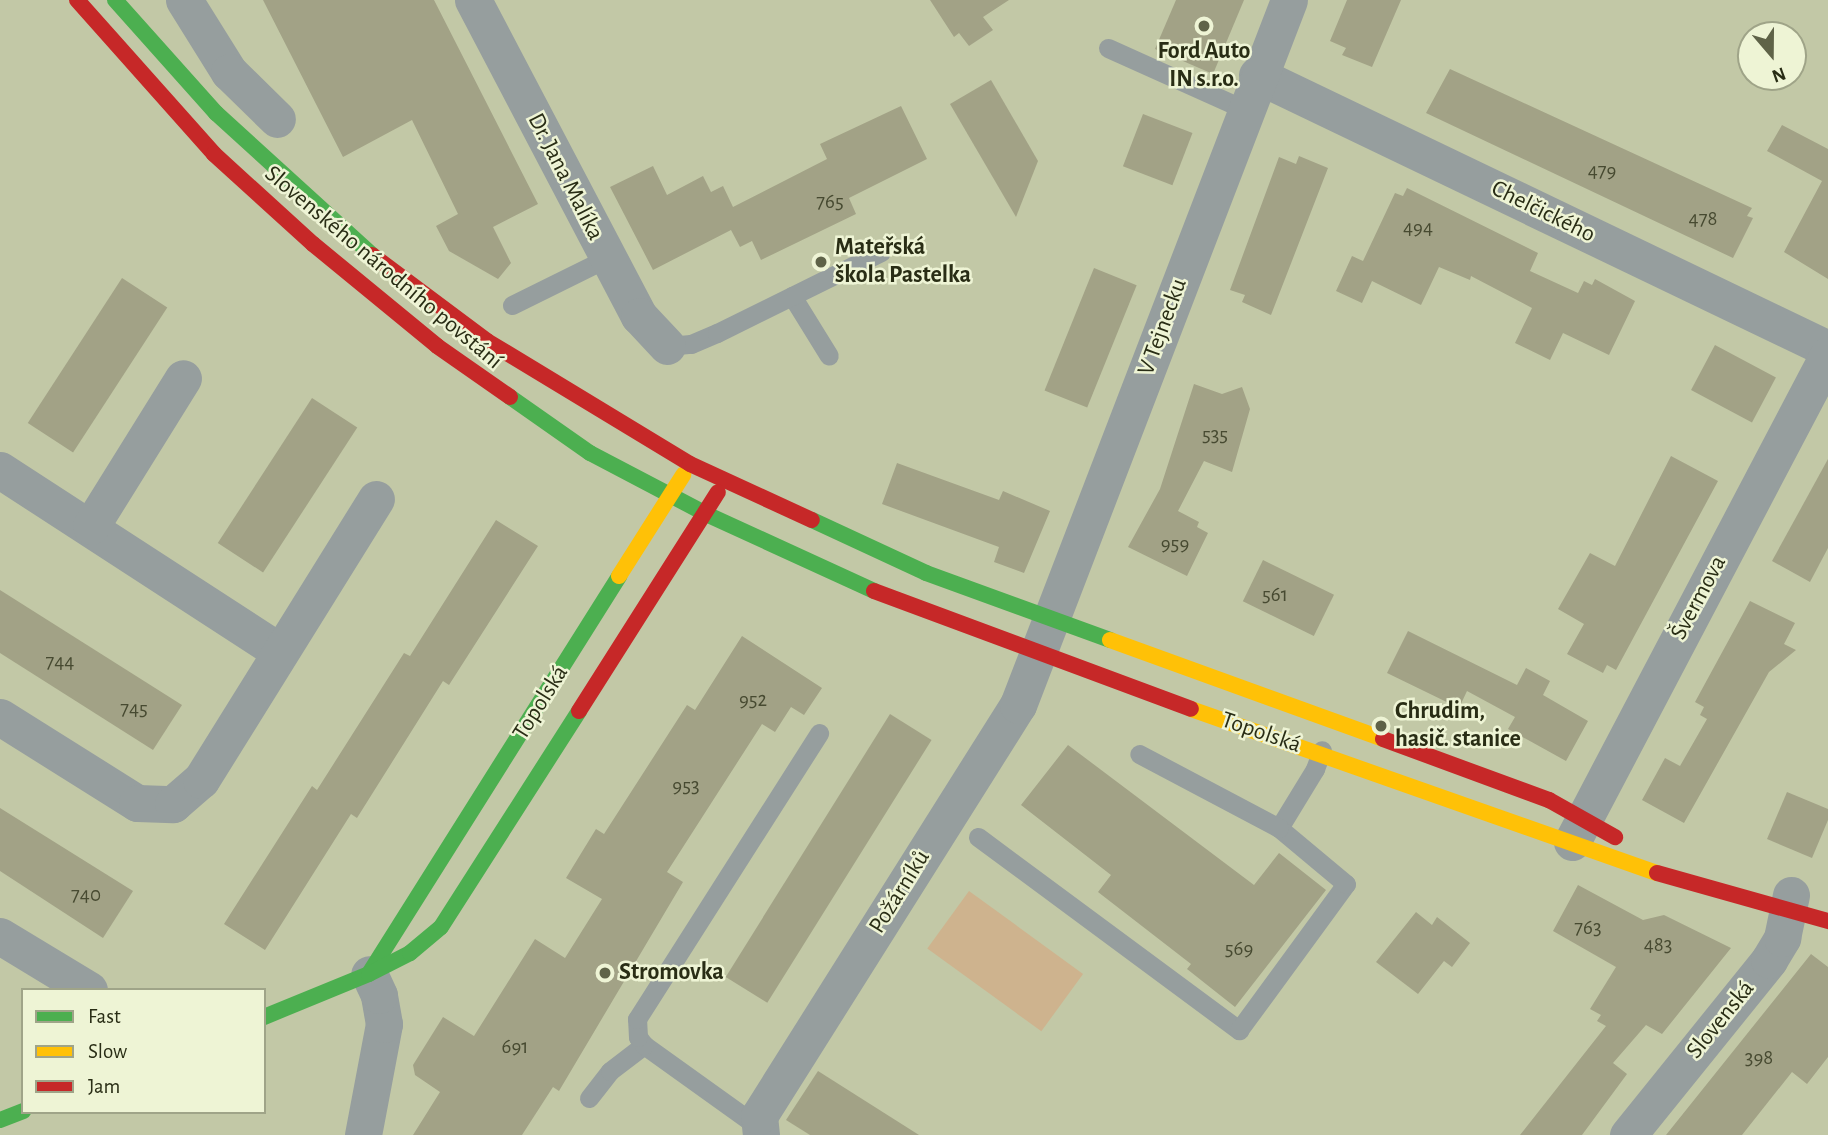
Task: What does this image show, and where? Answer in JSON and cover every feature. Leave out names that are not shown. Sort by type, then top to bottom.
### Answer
[{"type":"main road","name":"Slovenského národního povstání","points":[[77,0],[214,154],[313,244],[532,416],[706,514]]},
{"type":"main road","name":"Slovenského národního povstání","points":[[115,0],[216,113],[370,253],[487,341],[690,464]]},
{"type":"main road","name":"Topolská","points":[[369,974],[690,464],[723,482],[875,551],[1051,622],[1549,800],[1577,831],[1690,885],[1798,902]]},
{"type":"main road","name":"Topolská","points":[[266,1016],[369,974],[410,953],[441,927],[706,514],[723,482]]},
{"type":"main road","name":"Topolská","points":[[706,514],[827,572],[1038,655],[1321,753],[1577,831],[1627,841]]},
{"type":"main road","name":"Topolská","points":[[1684,862],[1798,902],[1828,921]]},
{"type":"main road","points":[[0,1120],[21,1112]]},
{"type":"street","points":[[184,0],[229,72],[277,119]]},
{"type":"street","name":"Dr. Jana Malíka","points":[[473,0],[607,258],[648,331],[667,346]]},
{"type":"street","name":"V Tejnecku","points":[[1038,655],[1257,75],[1289,0]]},
{"type":"street","name":"Chelčického","points":[[1257,75],[1828,349]]},
{"type":"street","name":"Švermova","points":[[1577,831],[1828,355]]},
{"type":"street","points":[[91,526],[183,378]]},
{"type":"street","points":[[0,470],[91,526],[279,651]]},
{"type":"street","points":[[0,717],[137,803],[173,804],[201,780],[376,499]]},
{"type":"street","name":"Požárníků","points":[[759,1131],[759,1116],[1015,710],[1038,655]]},
{"type":"street","name":"Slovenská","points":[[1628,1135],[1769,960],[1798,902]]},
{"type":"street","points":[[0,936],[86,988]]},
{"type":"street","points":[[363,1135],[384,1024],[379,995],[369,974]]},
{"type":"lane","points":[[1108,48],[1244,109]]},
{"type":"lane","points":[[667,346],[691,344],[881,252]]},
{"type":"lane","points":[[512,305],[607,258]]},
{"type":"lane","points":[[792,296],[829,356]]},
{"type":"lane","points":[[1279,828],[1321,753],[1332,722]]},
{"type":"lane","points":[[589,1098],[610,1071],[644,1045],[638,1037],[637,1020],[819,733]]},
{"type":"lane","points":[[978,837],[1239,1030],[1346,884],[1279,828],[1139,754]]},
{"type":"lane","name":"Požárníků","points":[[644,1045],[759,1131]]},
{"type":"shaded area","points":[[969,891],[1083,974],[1041,1031],[927,948]]},
{"type":"building","points":[[263,0],[434,0],[538,204],[493,227],[511,263],[498,279],[449,251],[436,226],[458,214],[412,120],[343,157]]},
{"type":"building","points":[[930,0],[1009,0],[983,17],[993,30],[969,46],[959,33],[954,37]]},
{"type":"building","points":[[1176,0],[1244,0],[1213,74],[1155,49]]},
{"type":"building","points":[[1347,0],[1401,0],[1372,67],[1342,55],[1346,48],[1330,41]]},
{"type":"building","points":[[1450,69],[1752,208],[1747,216],[1753,218],[1733,258],[1426,113]]},
{"type":"building","points":[[991,80],[1038,161],[1016,217],[950,104]]},
{"type":"building","points":[[901,106],[927,159],[849,198],[856,214],[761,260],[752,241],[740,247],[731,230],[653,270],[610,187],[653,166],[667,195],[703,176],[711,192],[723,186],[733,207],[827,159],[820,144]]},
{"type":"building","points":[[1143,114],[1192,133],[1172,185],[1123,166]]},
{"type":"building","points":[[1782,125],[1828,149],[1828,279],[1784,252],[1822,181],[1767,151]]},
{"type":"building","points":[[1299,156],[1328,168],[1271,315],[1242,302],[1245,295],[1230,290],[1279,157],[1296,164]]},
{"type":"building","points":[[1407,188],[1538,253],[1530,271],[1578,293],[1584,281],[1592,285],[1595,279],[1635,301],[1609,355],[1563,333],[1550,360],[1515,343],[1532,308],[1471,276],[1470,280],[1439,267],[1421,305],[1372,281],[1362,303],[1336,291],[1352,256],[1363,261],[1395,193],[1403,196]]},
{"type":"building","points":[[1094,268],[1137,285],[1087,408],[1045,390]]},
{"type":"building","points":[[122,278],[167,307],[73,453],[28,423]]},
{"type":"building","points":[[1715,345],[1776,377],[1752,422],[1691,390]]},
{"type":"building","points":[[1194,384],[1222,394],[1242,387],[1250,409],[1232,472],[1204,461],[1178,511],[1199,522],[1197,527],[1208,533],[1187,576],[1128,547],[1160,489]]},
{"type":"building","points":[[312,398],[357,427],[263,573],[218,543]]},
{"type":"building","points":[[1671,456],[1718,481],[1616,670],[1607,665],[1603,673],[1567,654],[1584,624],[1558,609],[1590,553],[1615,566]]},
{"type":"building","points":[[1828,459],[1828,548],[1810,582],[1772,561]]},
{"type":"building","points":[[897,463],[999,500],[1003,491],[1050,511],[1024,573],[994,562],[999,547],[882,504]]},
{"type":"building","points":[[496,520],[538,546],[449,685],[443,681],[357,818],[351,814],[265,950],[224,924],[312,786],[317,790],[404,653],[410,656]]},
{"type":"building","points":[[1263,560],[1334,595],[1314,636],[1243,601]]},
{"type":"building","points":[[0,590],[182,705],[153,750],[0,653]]},
{"type":"building","points":[[1750,601],[1795,623],[1784,644],[1796,650],[1769,672],[1684,823],[1642,800],[1665,758],[1680,766],[1707,719],[1700,715],[1704,707],[1695,702]]},
{"type":"building","points":[[1408,631],[1517,685],[1526,668],[1550,681],[1543,695],[1588,721],[1566,761],[1508,729],[1515,717],[1467,691],[1459,708],[1387,673]]},
{"type":"building","points":[[742,636],[822,688],[804,715],[791,707],[775,732],[762,724],[667,872],[683,882],[559,1091],[553,1087],[522,1135],[413,1135],[440,1092],[415,1075],[413,1065],[443,1017],[474,1036],[535,939],[565,958],[602,899],[566,878],[596,829],[604,834],[687,705],[695,710]]},
{"type":"building","points":[[890,714],[932,740],[767,1003],[726,977]]},
{"type":"building","points":[[1068,745],[1254,885],[1279,853],[1326,890],[1235,1007],[1187,969],[1191,964],[1098,892],[1111,875],[1021,805]]},
{"type":"building","points":[[1787,792],[1828,809],[1828,820],[1812,858],[1767,839]]},
{"type":"building","points":[[0,808],[133,891],[103,938],[0,871]]},
{"type":"building","points":[[1578,885],[1643,920],[1664,915],[1731,948],[1662,1034],[1646,1025],[1613,1063],[1627,1074],[1582,1135],[1520,1135],[1606,1026],[1597,1021],[1601,1015],[1590,1009],[1616,967],[1553,931]]},
{"type":"building","points":[[1416,912],[1432,925],[1437,917],[1470,943],[1452,967],[1444,961],[1418,994],[1376,962]]},
{"type":"building","points":[[1811,954],[1828,967],[1828,1057],[1807,1084],[1792,1072],[1742,1135],[1666,1135]]},
{"type":"building","points":[[818,1071],[919,1135],[810,1135],[786,1120]]},
{"type":"traffic: fast","points":[[115,0],[216,113],[372,255]]},
{"type":"traffic: fast","points":[[510,397],[590,453],[706,514],[874,591]]},
{"type":"traffic: fast","points":[[812,520],[926,573],[1110,640]]},
{"type":"traffic: fast","points":[[370,972],[619,576]]},
{"type":"traffic: fast","points":[[266,1016],[369,974],[410,953],[441,927],[579,711]]},
{"type":"traffic: fast","points":[[0,1120],[21,1112]]},
{"type":"traffic: slow","points":[[619,576],[683,475]]},
{"type":"traffic: slow","points":[[1110,640],[1383,739]]},
{"type":"traffic: slow","points":[[1191,709],[1657,873]]},
{"type":"traffic: jam","points":[[77,0],[214,154],[313,244],[437,346],[510,397]]},
{"type":"traffic: jam","points":[[372,255],[487,341],[690,464],[812,520]]},
{"type":"traffic: jam","points":[[579,711],[718,492]]},
{"type":"traffic: jam","points":[[874,591],[1191,709]]},
{"type":"traffic: jam","points":[[1383,739],[1549,800],[1615,837]]},
{"type":"traffic: jam","points":[[1657,873],[1828,921]]},
{"type":"place","name":"Ford Auto IN s.r.o.","points":[[1204,26]]},
{"type":"place","name":"Mateřská škola Pastelka","points":[[821,262]]},
{"type":"place","name":"Chrudim, hasič. stanice","points":[[1381,726]]},
{"type":"place","name":"Stromovka","points":[[605,973]]}]
